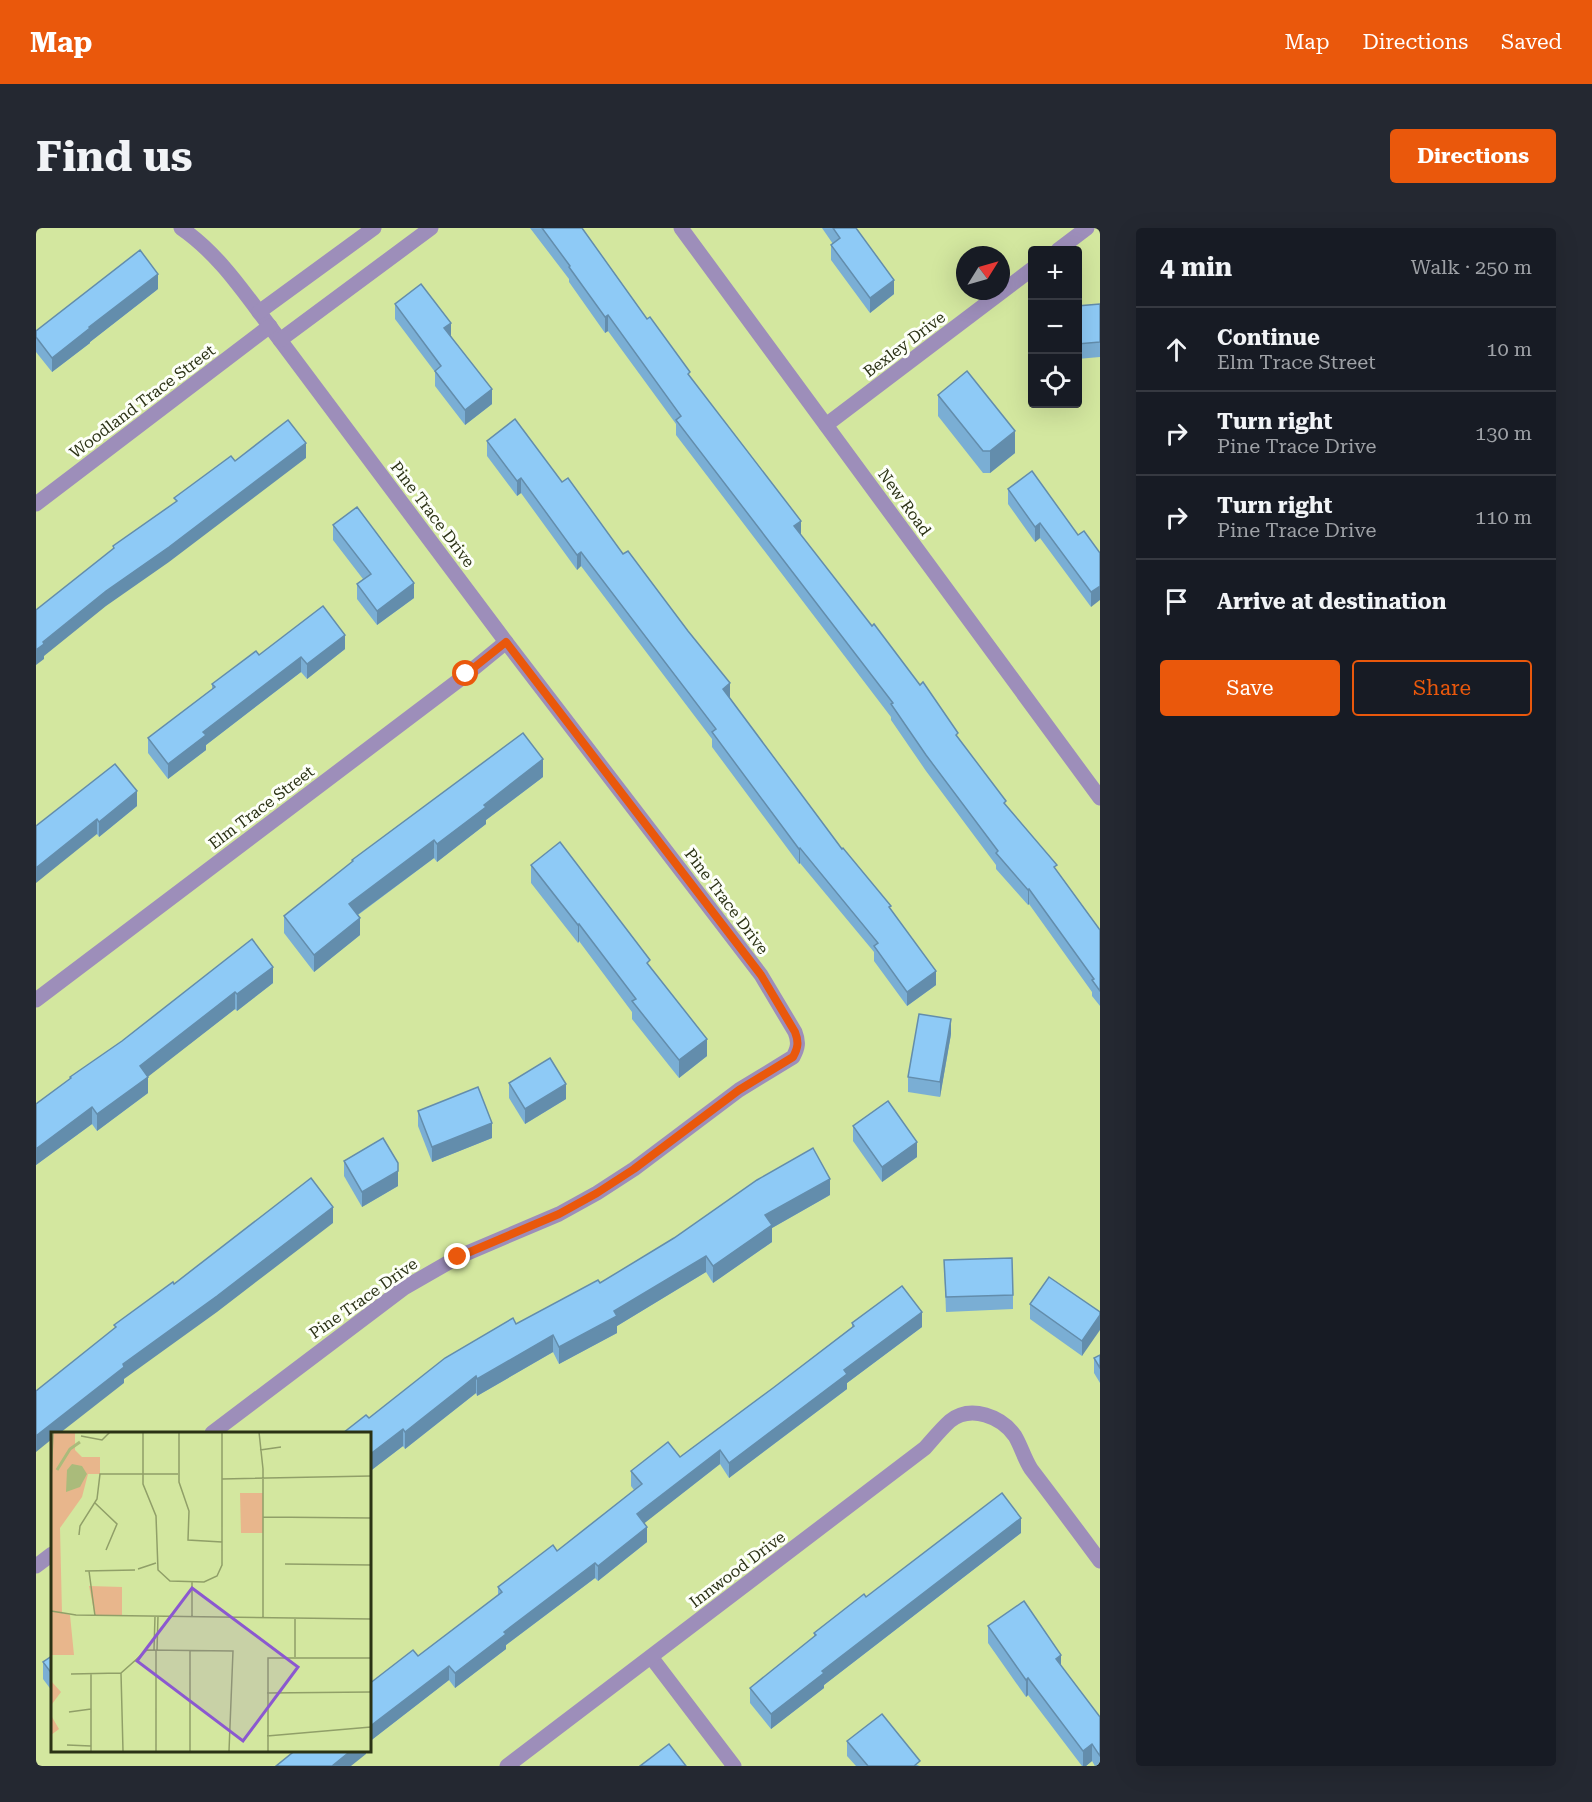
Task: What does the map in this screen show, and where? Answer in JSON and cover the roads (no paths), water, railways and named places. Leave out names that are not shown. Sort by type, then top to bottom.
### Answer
[{"type":"street","name":"Pine Trace Drive","points":[[181,228],[204,246],[226,268],[506,642],[761,975],[798,1041],[793,1057],[739,1090],[634,1169],[559,1214],[458,1257],[404,1288],[213,1432]]},
{"type":"street","points":[[259,312],[374,228]]},
{"type":"street","points":[[280,340],[431,228]]},
{"type":"street","name":"New Road","points":[[681,228],[1100,798]]},
{"type":"street","points":[[1063,246],[1088,228]]},
{"type":"street","name":"Bexley Drive","points":[[826,425],[1028,272]]},
{"type":"street","name":"Woodland Trace Street","points":[[36,504],[270,326]]},
{"type":"street","name":"Elm Trace Street","points":[[36,1000],[506,642]]},
{"type":"street","name":"Innwood Drive","points":[[507,1766],[925,1448],[952,1419],[966,1414],[977,1413],[992,1416],[1009,1428],[1016,1438],[1024,1459],[1100,1561]]},
{"type":"street","points":[[36,1566],[51,1555]]},
{"type":"street","points":[[651,1657],[734,1766]]}]
